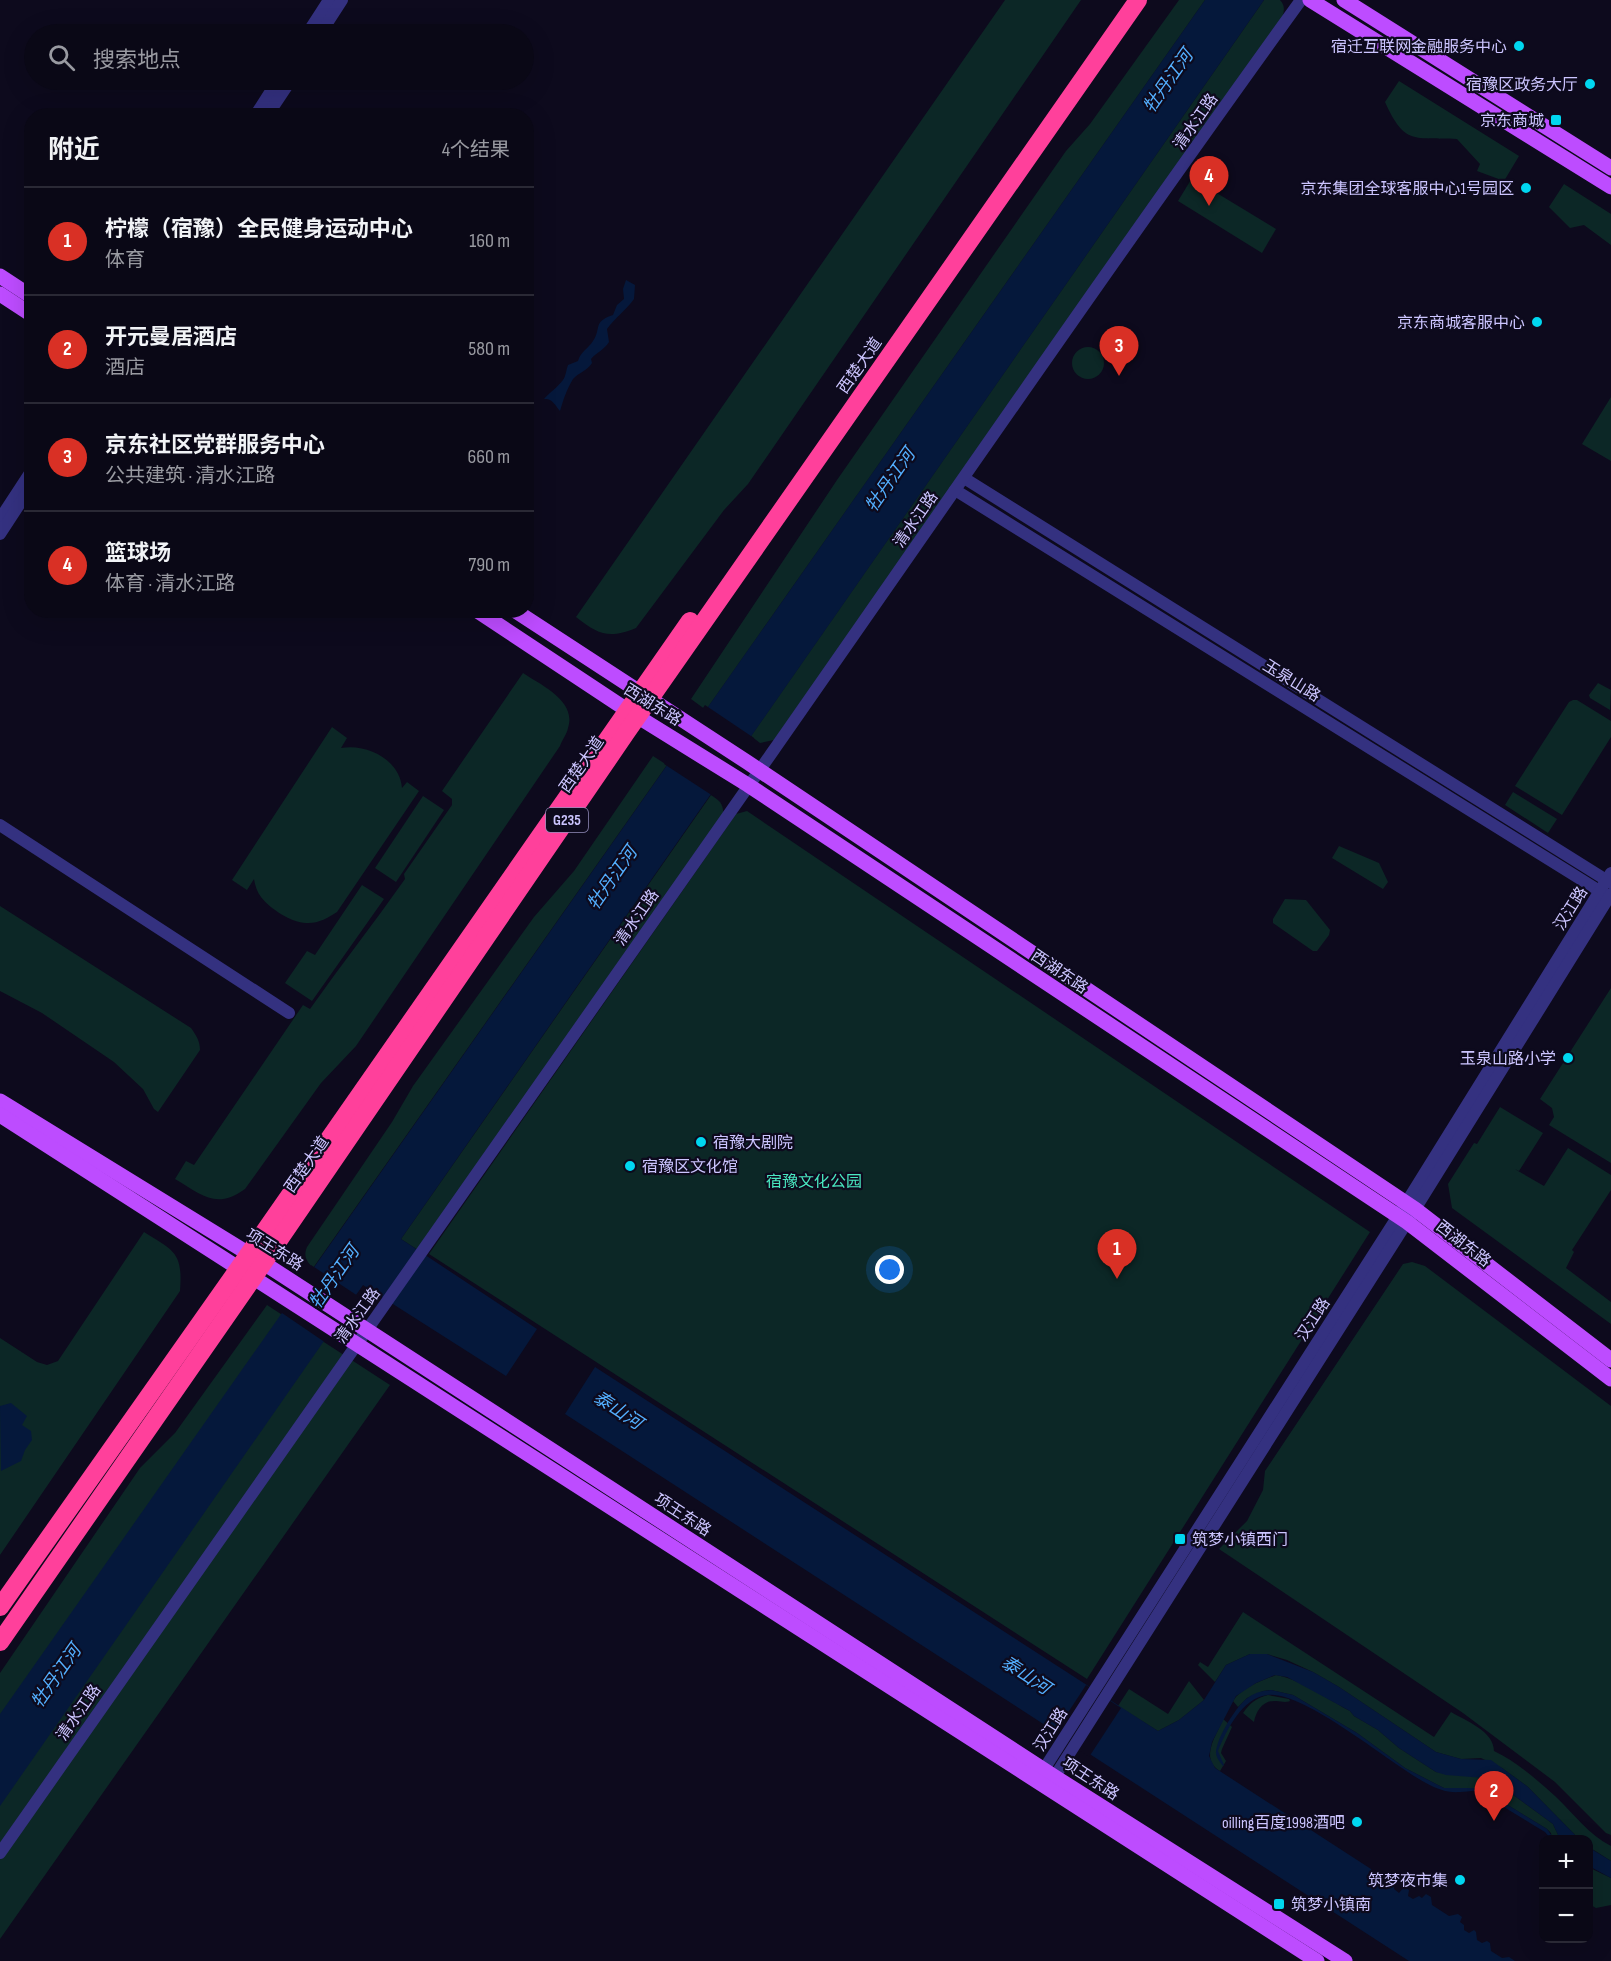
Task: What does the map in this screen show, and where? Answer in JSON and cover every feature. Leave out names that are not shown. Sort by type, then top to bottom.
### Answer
[{"type":"highway","name":"西楚大道","points":[[645,695],[1124,0]]},
{"type":"highway","name":"西楚大道","points":[[0,1642],[251,1266],[632,713],[1138,0]]},
{"type":"highway","name":"西楚大道","points":[[0,1607],[251,1266]]},
{"type":"main road","points":[[1310,0],[1611,187]]},
{"type":"main road","points":[[1344,0],[1611,168]]},
{"type":"main road","points":[[3,287],[24,294]]},
{"type":"main road","points":[[3,287],[24,309]]},
{"type":"main road","name":"西湖东路","points":[[488,618],[742,782],[1402,1219],[1611,1379]]},
{"type":"main road","name":"西湖东路","points":[[526,618],[1411,1206],[1611,1360]]},
{"type":"main road","name":"项王东路","points":[[0,1101],[251,1266],[272,1290],[340,1334],[1046,1779],[1345,1961]]},
{"type":"main road","name":"项王东路","points":[[0,1115],[251,1266],[283,1275],[1046,1779],[1317,1961]]},
{"type":"street","points":[[313,24],[329,0]]},
{"type":"street","points":[[326,24],[342,0]]},
{"type":"street","name":"清水江路","points":[[0,1853],[424,1249],[742,782],[955,490],[1301,0]]},
{"type":"street","points":[[260,108],[272,90]]},
{"type":"street","points":[[272,108],[284,90]]},
{"type":"street","name":"玉泉山路","points":[[964,477],[1610,879]]},
{"type":"street","points":[[0,519],[24,482]]},
{"type":"street","name":"玉泉山路","points":[[955,490],[1608,896]]},
{"type":"street","points":[[0,534],[24,497]]},
{"type":"street","points":[[0,825],[290,1013]]},
{"type":"street","name":"汉江路","points":[[1046,1779],[1060,1744],[1411,1206],[1608,896],[1610,879]]},
{"type":"street","name":"汉江路","points":[[1046,1779],[1071,1751],[1402,1219]]},
{"type":"green space","points":[[1005,0],[1081,0],[748,484],[724,510],[636,628],[611,634],[598,631],[584,623],[576,617]]},
{"type":"green space","points":[[1179,0],[1205,0],[706,710],[691,699],[837,480],[1066,151],[1090,124]]},
{"type":"green space","points":[[1264,0],[1280,0],[1282,3],[1284,11],[1280,24],[774,740],[760,743],[751,736]]},
{"type":"green space","points":[[1399,81],[1519,156],[1504,181],[1477,171],[1480,164],[1457,139],[1421,138],[1405,133],[1385,102]]},
{"type":"green space","points":[[1192,178],[1276,229],[1262,253],[1178,201]]},
{"type":"green space","points":[[1564,184],[1611,214],[1611,245],[1584,225],[1570,228],[1549,207]]},
{"type":"green space","points":[[1088,347],[1099,352],[1104,363],[1099,374],[1088,379],[1077,374],[1072,363],[1077,352]]},
{"type":"green space","points":[[1611,397],[1611,461],[1582,444]]},
{"type":"green space","points":[[523,673],[548,689],[562,702],[569,718],[567,732],[560,746],[356,1046],[321,1083],[245,1189],[226,1199],[209,1198],[175,1179],[186,1161],[194,1165],[303,1005],[310,1009],[405,879],[404,874],[452,805],[452,799],[442,791]]},
{"type":"green space","points":[[1598,683],[1611,690],[1610,710],[1590,698],[1589,695]]},
{"type":"green space","points":[[1577,700],[1611,721],[1611,737],[1562,815],[1515,786],[1569,702]]},
{"type":"green space","points":[[332,727],[347,738],[341,748],[361,748],[371,751],[389,762],[395,769],[402,788],[407,782],[419,791],[337,912],[318,922],[300,922],[281,914],[265,901],[257,891],[254,879],[247,890],[232,880]]},
{"type":"green space","points":[[653,756],[667,765],[313,1268],[306,1259],[307,1247],[392,1122],[413,1086],[534,917],[574,871]]},
{"type":"green space","points":[[1513,792],[1557,819],[1548,833],[1505,805]]},
{"type":"green space","points":[[711,795],[721,803],[723,816],[418,1250],[401,1239]]},
{"type":"green space","points":[[423,796],[444,810],[396,882],[375,868]]},
{"type":"green space","name":"宿豫文化公园","points":[[747,811],[1370,1232],[1087,1679],[429,1254],[736,814]]},
{"type":"green space","points":[[1339,846],[1379,863],[1388,882],[1383,889],[1332,858]]},
{"type":"green space","points":[[362,885],[384,899],[312,1001],[285,983],[307,951],[315,955]]},
{"type":"green space","points":[[1285,899],[1306,900],[1330,930],[1317,951],[1313,951],[1273,923]]},
{"type":"green space","points":[[0,906],[191,1028],[200,1050],[158,1112],[143,1089],[114,1062],[42,1013],[0,991]]},
{"type":"green space","points":[[1611,988],[1611,1163],[1549,1125],[1554,1117],[1552,1108],[1540,1099]]},
{"type":"green space","points":[[1500,1107],[1543,1133],[1519,1171],[1515,1169],[1518,1171],[1544,1186],[1568,1148],[1611,1175],[1611,1190],[1572,1250],[1574,1252],[1566,1268],[1611,1302],[1611,1324],[1452,1208],[1448,1184]]},
{"type":"green space","points":[[144,1232],[163,1244],[178,1260],[181,1278],[180,1291],[0,1555],[0,1338],[37,1362],[47,1365],[58,1361]]},
{"type":"green space","points":[[1412,1262],[1425,1266],[1611,1406],[1611,1835],[1606,1833],[1555,1782],[1463,1713],[1219,1549],[1247,1521],[1263,1490],[1265,1471],[1403,1264]]},
{"type":"green space","points":[[267,1305],[390,1385],[0,1939],[0,1673],[140,1468],[175,1433]]},
{"type":"green space","points":[[1243,1612],[1434,1737],[1451,1712],[1484,1732],[1493,1744],[1494,1751],[1534,1777],[1588,1830],[1611,1846],[1611,1861],[1593,1850],[1593,1835],[1575,1835],[1528,1787],[1502,1768],[1481,1758],[1461,1759],[1436,1752],[1313,1672],[1267,1654],[1250,1654],[1226,1665],[1215,1682],[1198,1665],[1200,1662],[1208,1667]]},
{"type":"green space","points":[[1276,1675],[1304,1685],[1350,1711],[1399,1748],[1436,1772],[1485,1778],[1504,1788],[1553,1824],[1558,1835],[1551,1835],[1547,1829],[1480,1788],[1444,1788],[1405,1768],[1357,1733],[1293,1695],[1271,1690],[1263,1691],[1247,1698],[1238,1707],[1233,1701],[1237,1696],[1258,1682]]},
{"type":"green space","points":[[1189,1681],[1204,1700],[1179,1720],[1158,1731],[1118,1706],[1129,1689],[1168,1714]]},
{"type":"green space","points":[[1268,1695],[1290,1701],[1267,1702],[1258,1710],[1254,1722],[1243,1713],[1254,1701]]},
{"type":"green space","points":[[1223,1719],[1232,1727],[1222,1749],[1221,1753],[1226,1761],[1220,1771],[1214,1766],[1210,1753]]},
{"type":"green space","points":[[1593,1869],[1611,1878],[1611,1905],[1596,1908],[1593,1906]]},
{"type":"water","name":"牡丹江河","points":[[1205,0],[1264,0],[401,1239],[537,1329],[506,1376],[363,1285],[0,1806],[0,1714]]},
{"type":"water","points":[[626,280],[635,285],[634,299],[607,329],[609,342],[607,345],[591,359],[590,366],[573,379],[560,411],[551,401],[544,399],[563,380],[568,365],[578,361],[591,344],[602,320],[613,315],[617,305],[624,299],[623,289]]},
{"type":"water","name":"泰山河","points":[[595,1367],[1158,1731],[1179,1720],[1204,1700],[1226,1665],[1250,1654],[1267,1654],[1313,1672],[1339,1687],[1436,1752],[1461,1759],[1491,1760],[1528,1787],[1575,1835],[1558,1835],[1553,1824],[1504,1788],[1485,1778],[1436,1772],[1399,1748],[1350,1711],[1287,1677],[1275,1675],[1256,1683],[1236,1696],[1212,1742],[1209,1756],[1215,1768],[1371,1869],[1373,1877],[1384,1883],[1391,1882],[1399,1893],[1404,1887],[1409,1890],[1408,1896],[1413,1899],[1419,1896],[1422,1898],[1426,1894],[1431,1897],[1432,1905],[1449,1916],[1458,1914],[1462,1917],[1460,1922],[1464,1925],[1464,1930],[1469,1933],[1474,1930],[1477,1940],[1490,1943],[1491,1951],[1502,1958],[1509,1957],[1515,1961],[1409,1961],[565,1414]]},
{"type":"water","points":[[11,1403],[27,1416],[22,1425],[31,1431],[32,1440],[21,1461],[1,1471],[0,1406]]},
{"type":"water","points":[[1271,1690],[1293,1695],[1357,1733],[1405,1768],[1444,1788],[1480,1788],[1547,1829],[1551,1835],[1548,1835],[1478,1791],[1451,1792],[1430,1785],[1324,1716],[1283,1697],[1267,1695],[1258,1697],[1236,1717],[1218,1751],[1223,1766],[1216,1756],[1219,1740],[1239,1707],[1257,1693]]},
{"type":"water","points":[[1593,1850],[1611,1861],[1611,1878],[1593,1868]]},
{"type":"pier","points":[[705,705],[754,738],[713,796],[664,764]]},
{"type":"pier","points":[[311,1265],[358,1296],[326,1343],[279,1311]]},
{"type":"pier","points":[[1086,1685],[1121,1708],[1089,1757],[1054,1734]]},
{"type":"place","name":"宿迁互联网金融服务中心","points":[[1519,46]]},
{"type":"place","name":"宿豫区政务大厅","points":[[1590,84]]},
{"type":"place","name":"京东商城","points":[[1556,120]]},
{"type":"place","name":"京东集团全球客服中心1号园区","points":[[1526,188]]},
{"type":"place","name":"篮球场","points":[[1209,206]]},
{"type":"place","name":"京东商城客服中心","points":[[1537,322]]},
{"type":"place","name":"京东社区党群服务中心","points":[[1119,376]]},
{"type":"place","name":"玉泉山路小学","points":[[1568,1058]]},
{"type":"place","name":"宿豫大剧院","points":[[701,1142]]},
{"type":"place","name":"宿豫区文化馆","points":[[630,1166]]},
{"type":"place","name":"柠檬（宿豫）全民健身运动中心","points":[[1117,1279]]},
{"type":"place","name":"筑梦小镇西门","points":[[1180,1539]]},
{"type":"place","name":"开元曼居酒店","points":[[1494,1821]]},
{"type":"place","name":"oilling百度1998酒吧","points":[[1357,1822]]},
{"type":"place","name":"筑梦夜市集","points":[[1460,1880]]},
{"type":"place","name":"筑梦小镇南","points":[[1279,1904]]}]
